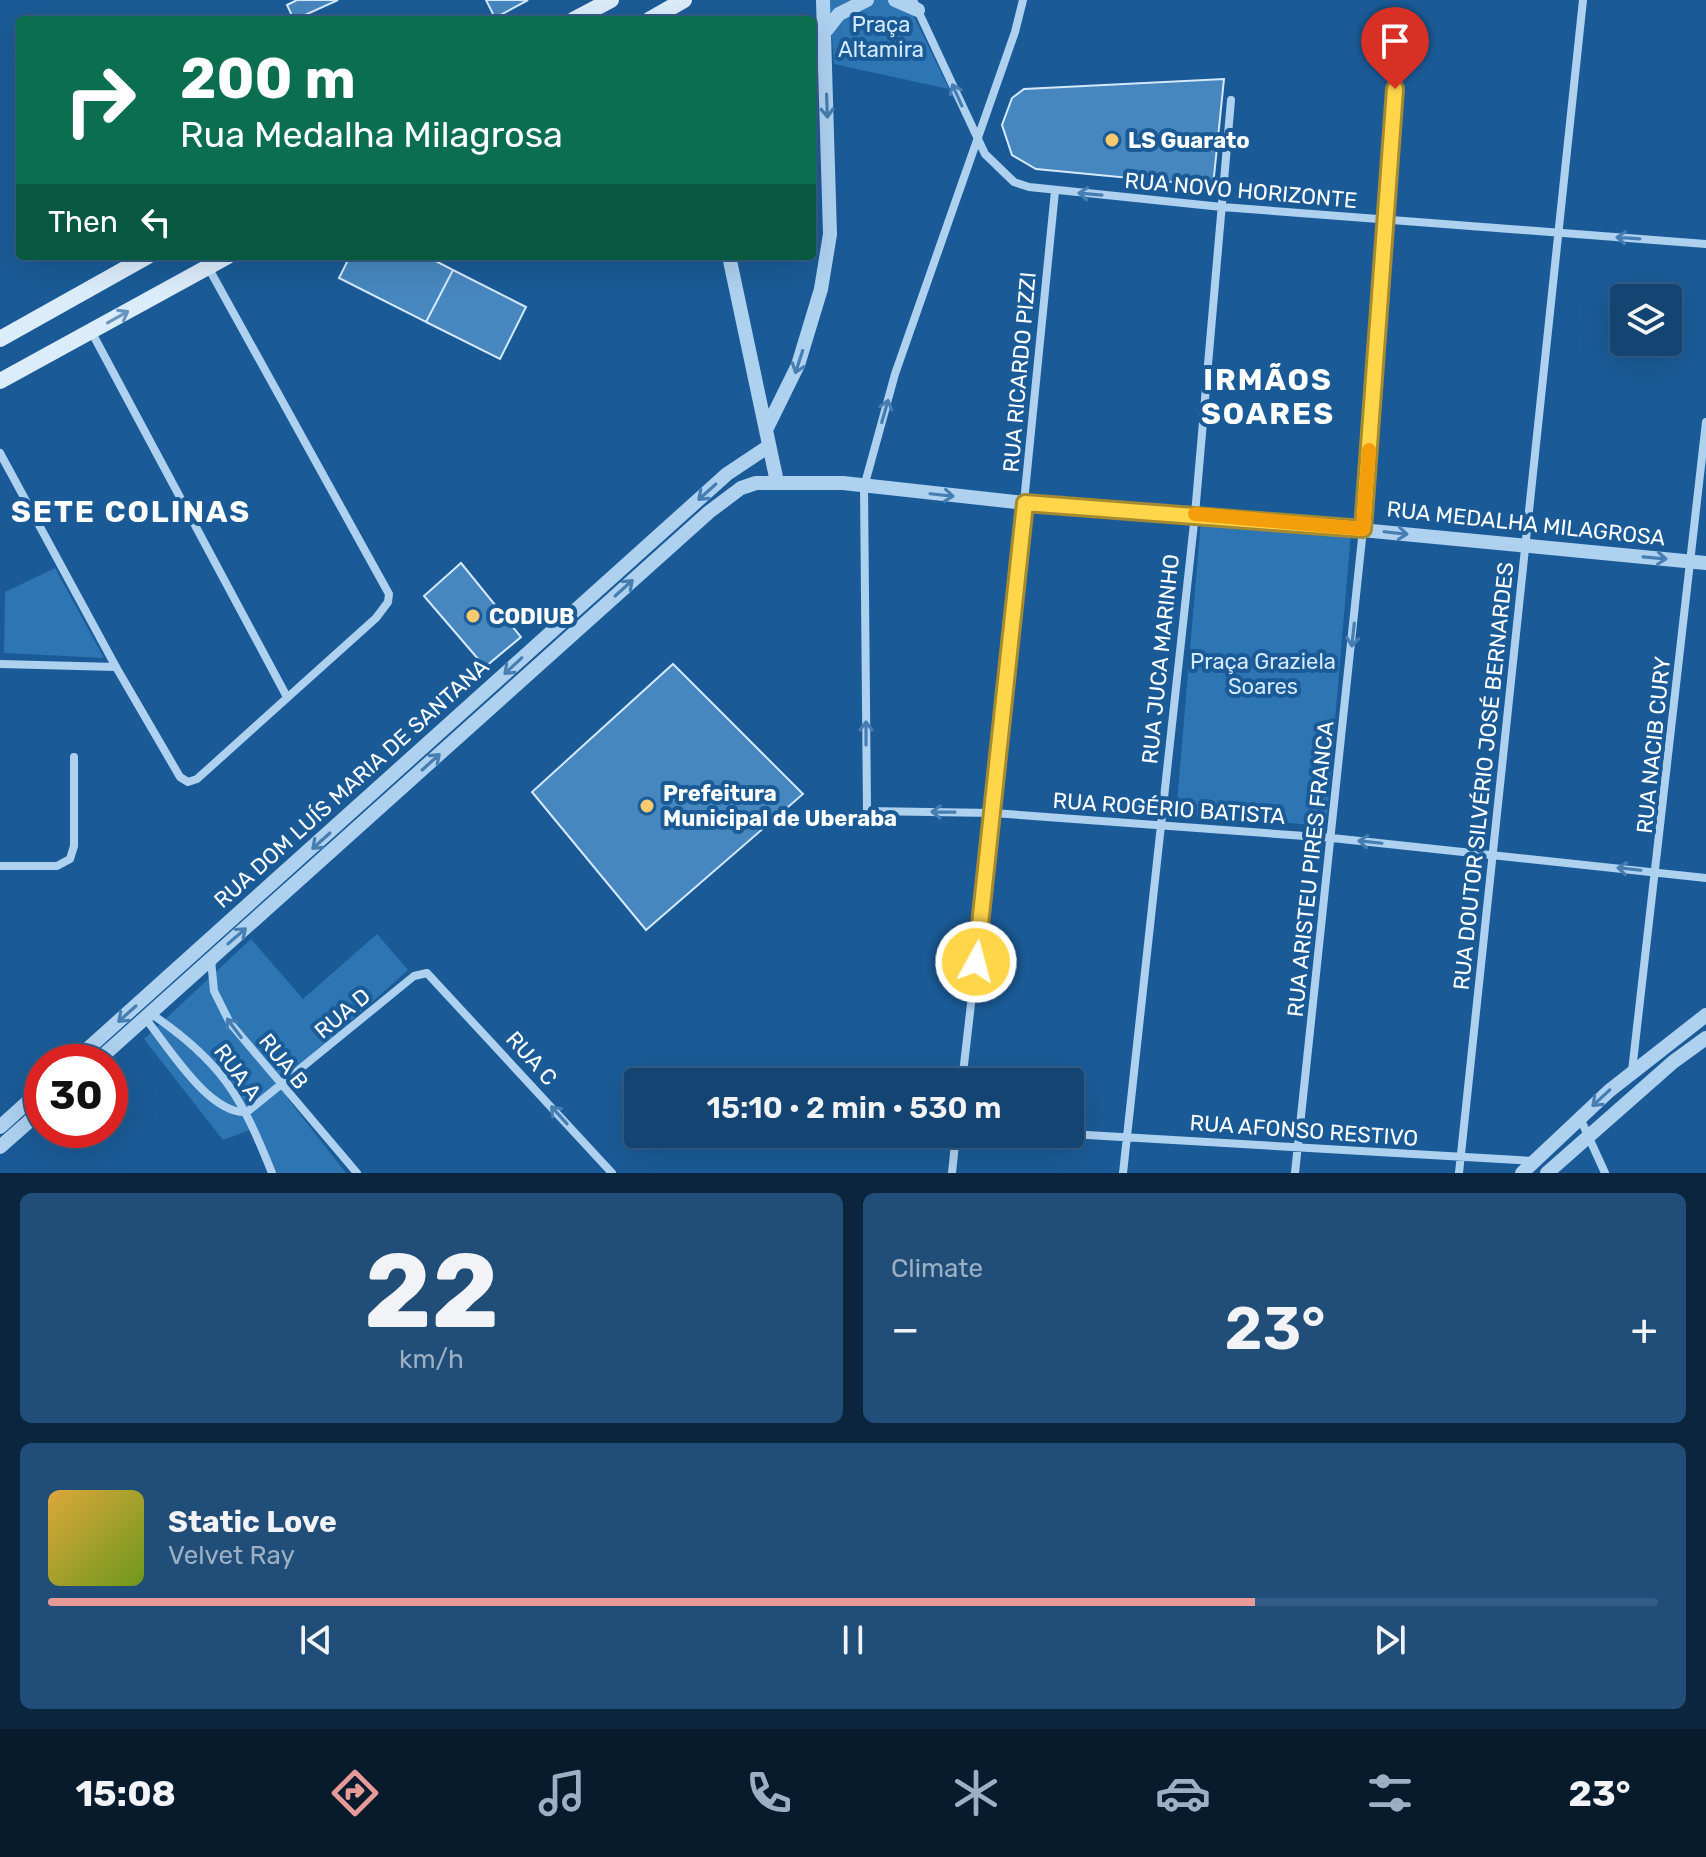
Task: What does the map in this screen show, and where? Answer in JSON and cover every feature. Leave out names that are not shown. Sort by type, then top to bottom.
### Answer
[{"type":"main road","points":[[581,16],[611,0]]},
{"type":"main road","points":[[657,16],[678,6]]},
{"type":"main road","points":[[0,339],[141,260]]},
{"type":"main road","points":[[0,381],[221,260]]},
{"type":"street","points":[[767,428],[798,365],[821,289],[830,234],[823,0]]},
{"type":"street","points":[[825,32],[839,14],[867,0]]},
{"type":"street","points":[[895,0],[915,5],[977,141]]},
{"type":"street","points":[[864,487],[895,374],[1023,0]]},
{"type":"street","name":"RUA DOUTOR SILVÉRIO JOSÉ BERNARDES","points":[[1459,1173],[1583,0]]},
{"type":"street","name":"RUA ARISTEU PIRES FRANCA","points":[[1295,1173],[1363,529],[1395,89]]},
{"type":"street","name":"RUA JUCA MARINHO","points":[[1123,1173],[1195,514],[1231,100]]},
{"type":"street","name":"RUA NOVO HORIZONTE","points":[[977,141],[997,169],[1014,182],[1055,191],[1706,244]]},
{"type":"street","name":"RUA RICARDO PIZZI","points":[[964,1068],[993,813],[1055,191]]},
{"type":"street","points":[[730,260],[777,482]]},
{"type":"street","points":[[0,453],[116,667],[180,777],[188,782],[197,779],[376,618],[388,602],[385,585],[208,267]]},
{"type":"street","points":[[91,331],[287,697]]},
{"type":"street","name":"RUA NACIB CURY","points":[[1632,1072],[1698,563],[1706,422]]},
{"type":"street","name":"RUA DOM LUÍS MARIA DE SANTANA","points":[[93,1044],[715,485],[743,461],[769,446]]},
{"type":"street","name":"RUA DOM LUÍS MARIA DE SANTANA","points":[[116,1044],[709,512],[741,488],[777,482],[864,487]]},
{"type":"street","name":"RUA MEDALHA MILAGROSA","points":[[864,487],[1025,503],[1363,529],[1698,563]]},
{"type":"street","name":"RUA ROGÉRIO BATISTA","points":[[864,487],[867,811],[993,813],[1332,838],[1706,878]]},
{"type":"street","points":[[0,664],[116,667]]},
{"type":"street","points":[[0,866],[57,866],[70,859],[74,846],[74,757]]},
{"type":"street","name":"RUA B","points":[[210,959],[214,991],[220,1008],[281,1087],[357,1173]]},
{"type":"street","name":"RUA D","points":[[247,1112],[422,972]]},
{"type":"street","name":"RUA C","points":[[422,972],[431,975],[612,1173]]},
{"type":"street","points":[[1522,1173],[1632,1072],[1706,1015]]},
{"type":"street","points":[[148,1016],[209,1097],[226,1108],[247,1112]]},
{"type":"street","name":"RUA A","points":[[148,1016],[201,1050],[226,1079],[247,1112],[272,1173]]},
{"type":"street","points":[[1547,1173],[1706,1038]]},
{"type":"street","points":[[0,1127],[24,1105]]},
{"type":"street","points":[[1580,1118],[1605,1173]]},
{"type":"street","points":[[0,1147],[24,1126]]},
{"type":"street","name":"RUA AFONSO RESTIVO","points":[[1084,1135],[1535,1161]]},
{"type":"street","points":[[952,1173],[955,1148]]},
{"type":"green space","name":"Praça Altamira","points":[[829,0],[906,0],[949,89],[834,64]]},
{"type":"green space","name":"Praça Graziela Soares","points":[[1201,520],[1351,533],[1326,826],[1176,814]]},
{"type":"green space","points":[[55,568],[104,658],[4,653],[5,592]]},
{"type":"green space","points":[[377,934],[408,970],[288,1077],[288,1099],[346,1173],[274,1173],[250,1130],[223,1140],[144,1039],[251,939],[303,999]]},
{"type":"building","points":[[297,0],[338,0],[303,16],[292,16],[287,5]]},
{"type":"building","points":[[486,0],[528,0],[499,16],[494,16]]},
{"type":"building","name":"LS Guarato","points":[[1224,79],[1213,186],[1036,169],[1012,155],[1002,125],[1012,98],[1024,89]]},
{"type":"building","points":[[348,260],[434,260],[453,270],[426,322],[339,278]]},
{"type":"building","points":[[453,270],[526,307],[500,359],[426,322]]},
{"type":"building","name":"CODIUB","points":[[461,563],[521,637],[485,667],[424,596]]},
{"type":"building","points":[[673,664],[803,794],[646,930],[532,792]]},
{"type":"slow traffic","points":[[1195,514],[1363,529],[1369,450]]},
{"type":"place","name":"LS Guarato","points":[[1112,140]]},
{"type":"place","name":"CODIUB","points":[[473,616]]},
{"type":"place","name":"Prefeitura Municipal de Uberaba","points":[[647,806]]},
{"type":"district","name":"IRMÃOS SOARES","points":[[1268,397]]},
{"type":"district","name":"SETE COLINAS","points":[[131,512]]},
{"type":"route","points":[[976,962],[1025,503],[1363,529],[1395,89]]}]
